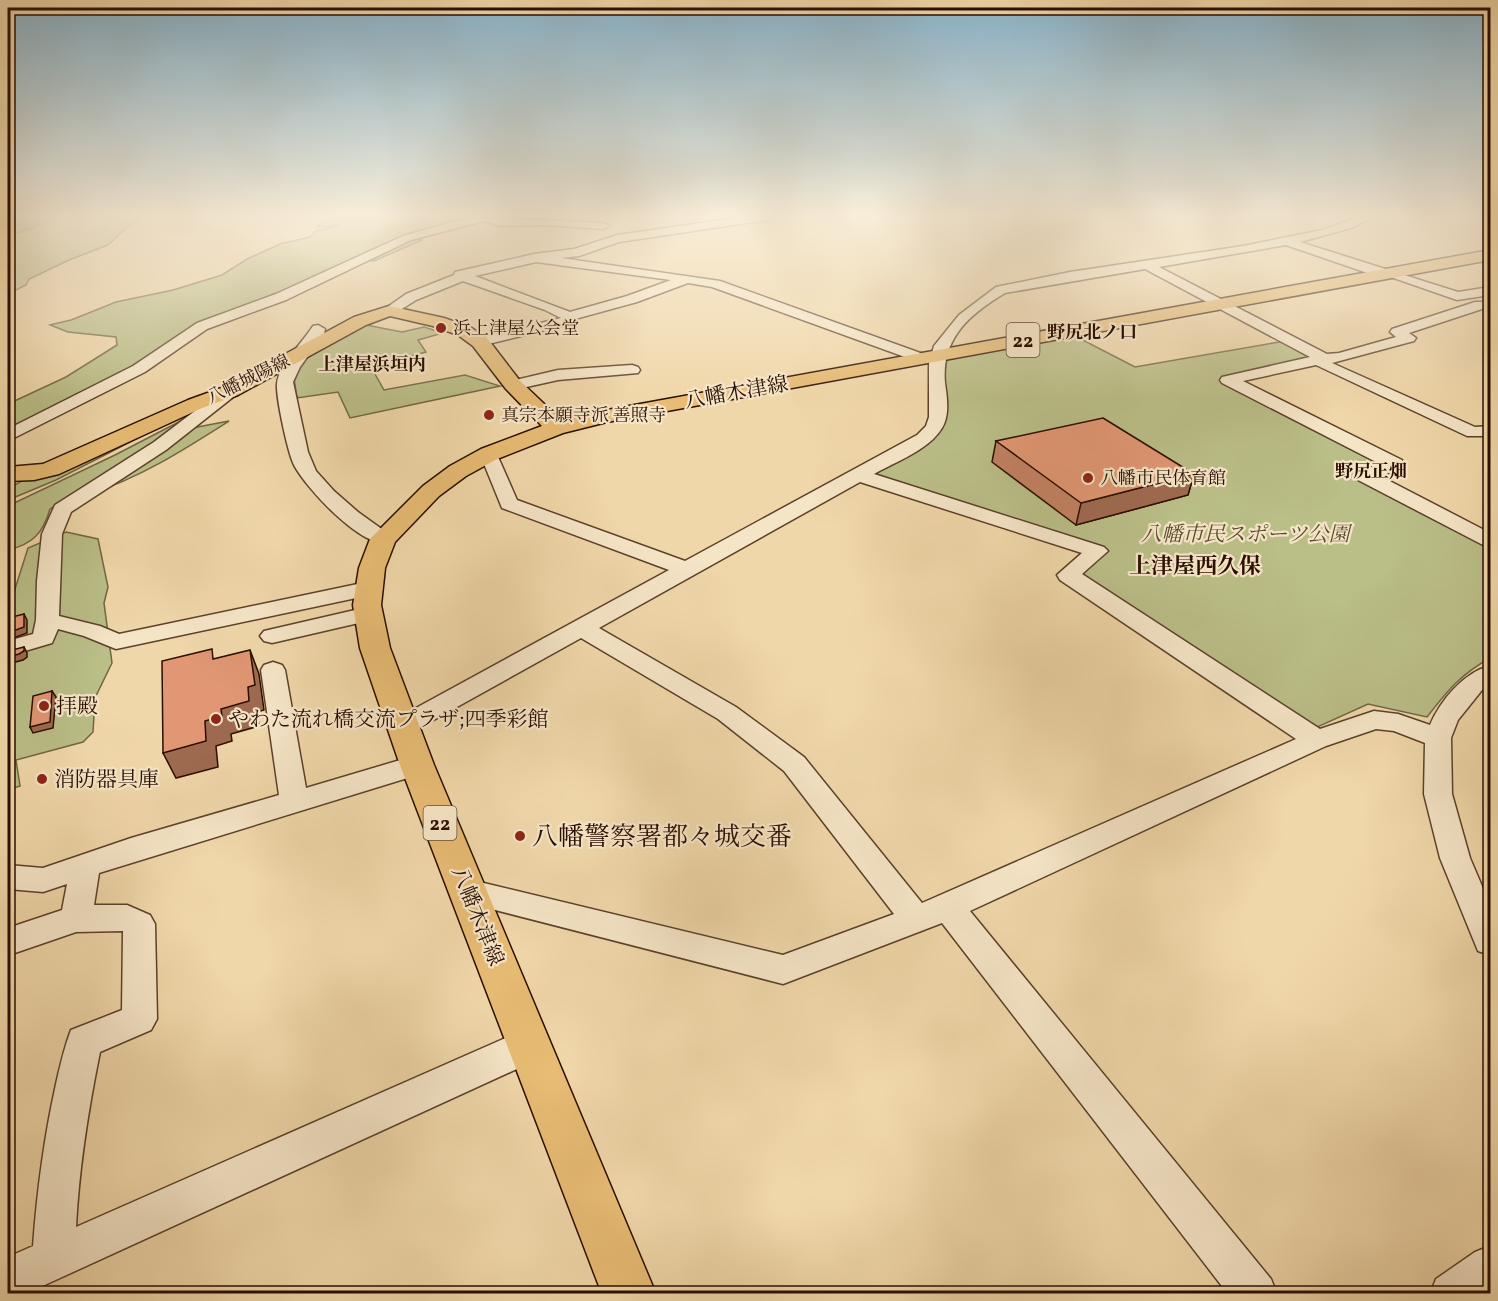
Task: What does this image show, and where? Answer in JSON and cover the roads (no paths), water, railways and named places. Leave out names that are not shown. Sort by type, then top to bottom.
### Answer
[{"type":"main road","name":"八幡木津線","points":[[629,1293],[417,765],[375,648],[368,601],[372,568],[383,539],[431,491],[458,471],[489,453],[556,428],[607,416],[1367,278]]},
{"type":"main road","points":[[389,311],[438,322],[464,331],[480,342],[513,385],[556,428]]},
{"type":"main road","name":"八幡城陽線","points":[[8,474],[34,473],[51,469],[195,404],[231,391],[360,321],[389,311]]},
{"type":"street","points":[[8,436],[140,369],[202,326],[290,294],[327,278]]},
{"type":"street","points":[[389,311],[411,297],[454,278]]},
{"type":"street","points":[[468,278],[550,307],[567,317],[632,299],[689,279]]},
{"type":"street","points":[[680,278],[715,285],[930,357]]},
{"type":"street","points":[[403,726],[923,439],[935,425],[938,409],[930,357],[946,335],[992,295],[1001,290],[1063,278]]},
{"type":"street","points":[[1172,278],[1324,359]]},
{"type":"street","points":[[1399,278],[1485,307]]},
{"type":"street","points":[[1457,296],[1491,291]]},
{"type":"street","points":[[1485,307],[1397,332],[1409,338],[1401,342],[1340,358],[1324,359],[1228,380],[1395,464],[1365,476],[1491,541]]},
{"type":"street","points":[[480,342],[525,329],[569,320],[567,317]]},
{"type":"street","points":[[318,329],[316,336],[299,355],[286,379],[287,399],[302,462],[310,476],[368,532],[383,539]]},
{"type":"street","points":[[1324,359],[1322,363],[1326,366],[1473,432],[1491,431]]},
{"type":"street","points":[[513,385],[558,375],[632,370]]},
{"type":"street","points":[[8,649],[44,638],[48,620],[48,581],[52,534],[62,509],[160,446],[231,391]]},
{"type":"street","points":[[489,453],[508,504],[689,570]]},
{"type":"street","points":[[858,475],[1097,551],[1068,575],[1317,740]]},
{"type":"street","points":[[48,620],[92,631],[116,642],[368,601]]},
{"type":"street","points":[[272,636],[368,601]]},
{"type":"street","points":[[582,628],[727,713],[794,764],[932,913],[1256,1293]]},
{"type":"street","points":[[273,670],[294,800]]},
{"type":"street","points":[[1491,674],[1473,684],[1446,718],[1438,738],[1438,794],[1455,858],[1491,941]]},
{"type":"street","points":[[467,891],[783,970],[932,913],[1317,740],[1374,720],[1398,723],[1438,738]]},
{"type":"street","points":[[8,877],[44,880],[294,800],[417,765]]},
{"type":"street","points":[[76,919],[85,867]]},
{"type":"street","points":[[12,940],[76,919],[128,918],[139,924],[139,1019],[84,1042],[68,1115],[58,1185],[53,1257]]},
{"type":"street","points":[[8,1279],[530,1045]]},
{"type":"street","points":[[1451,1293],[1491,1267]]},
{"type":"place","name":"浜上津屋公会堂","points":[[441,328]]},
{"type":"place","name":"真宗本願寺派 善照寺","points":[[489,415]]},
{"type":"place","name":"八幡市民体育館","points":[[1088,478]]},
{"type":"place","name":"拝殿","points":[[44,706]]},
{"type":"place","name":"やわた流れ橋交流プラザ;四季彩館","points":[[216,719]]},
{"type":"place","name":"消防器具庫","points":[[42,779]]},
{"type":"place","name":"八幡警察署都々城交番","points":[[520,836]]},
{"type":"district","name":"野尻北ノ口","points":[[1092,332]]},
{"type":"district","name":"上津屋浜垣内","points":[[372,364]]},
{"type":"district","name":"野尻正畑","points":[[1371,471]]},
{"type":"district","name":"上津屋西久保","points":[[1195,565]]},
{"type":"park label","name":"八幡市民スポーツ公園","points":[[1245,534]]}]
